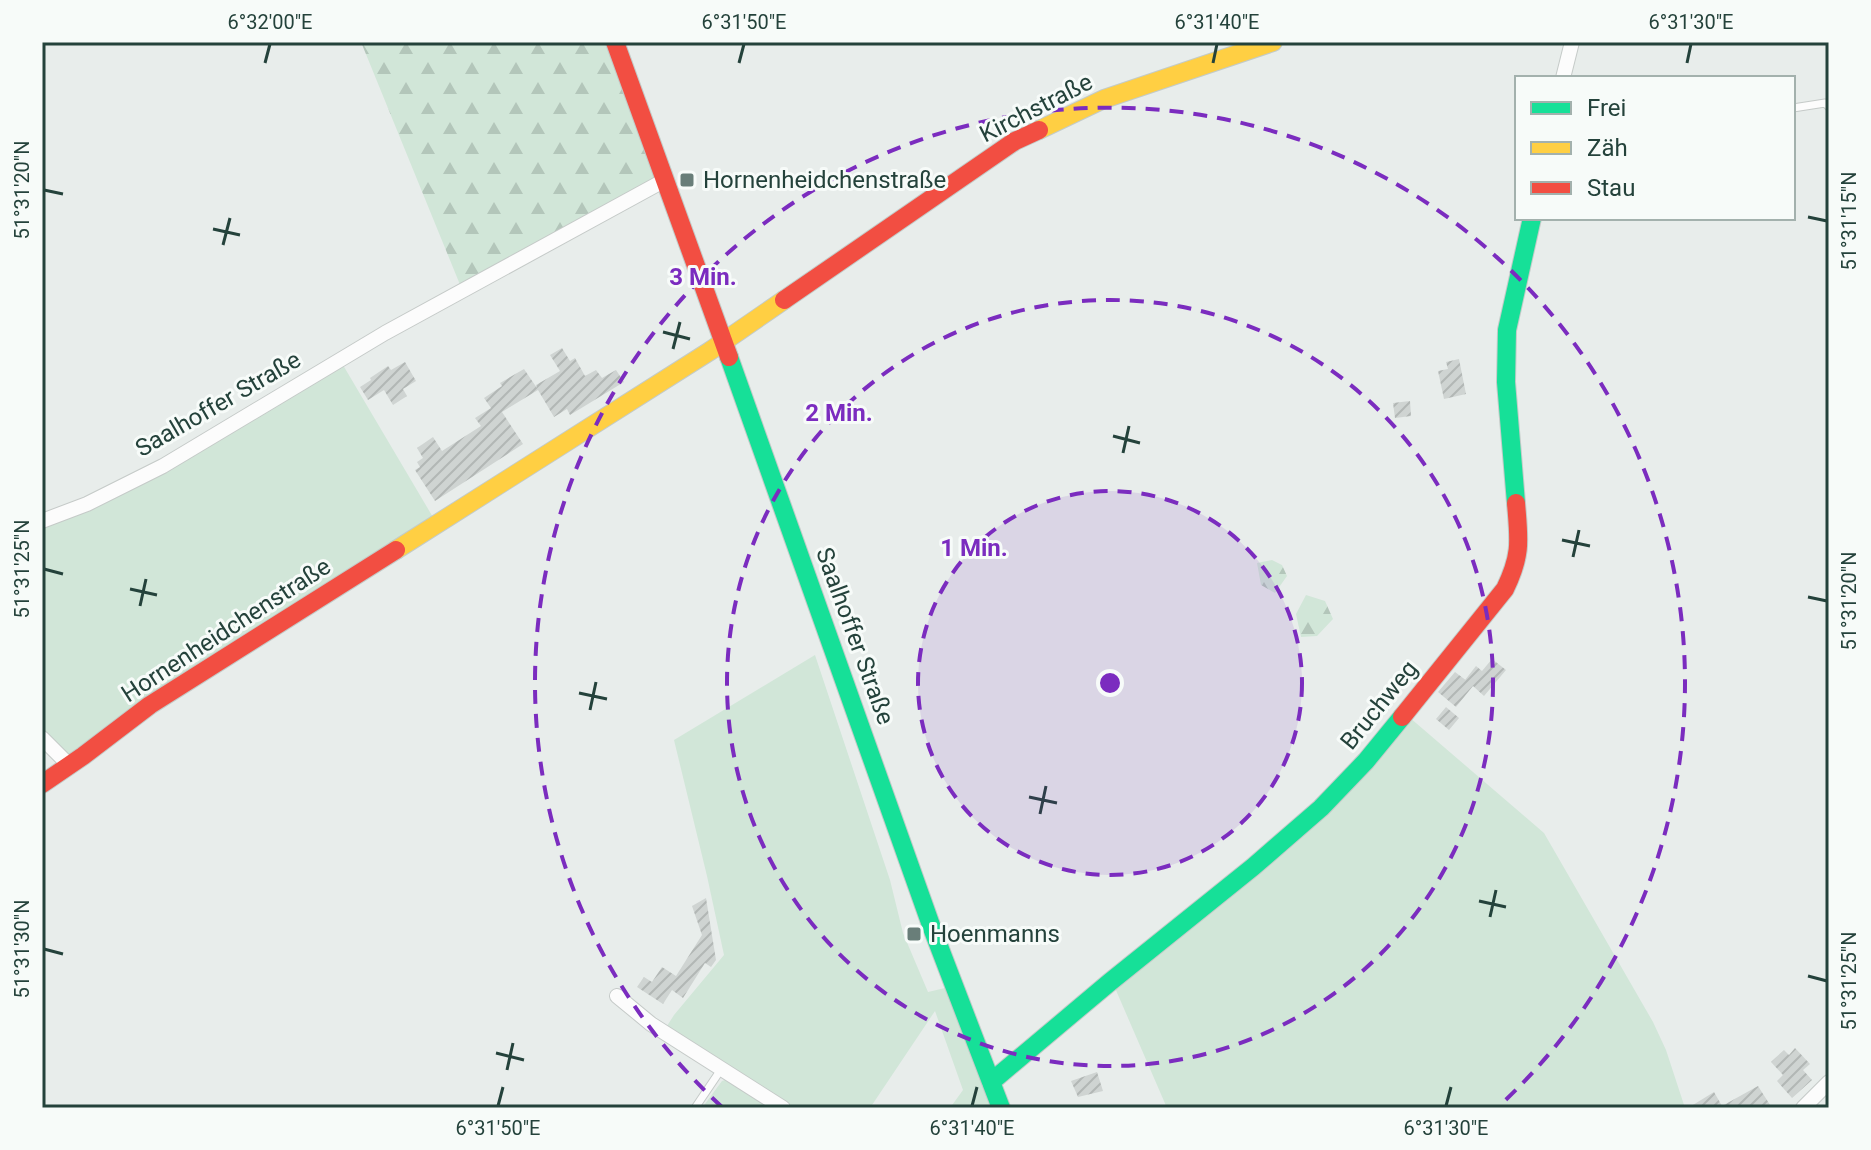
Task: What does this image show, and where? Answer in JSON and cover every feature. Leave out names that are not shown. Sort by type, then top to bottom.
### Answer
[{"type":"street","name":"Saalhoffer Straße","points":[[615,42],[624,79],[665,180],[932,928],[1001,1108]]},
{"type":"street","name":"Kirchstraße","points":[[723,341],[1015,141],[1104,99],[1273,42]]},
{"type":"street","points":[[1564,76],[1572,42]]},
{"type":"street","name":"Saalhoffer Straße","points":[[42,521],[87,504],[163,466],[385,333],[665,180]]},
{"type":"street","name":"Bruchweg","points":[[991,1082],[1321,808],[1366,761],[1505,589],[1515,569],[1520,546],[1506,382],[1507,330],[1532,220]]},
{"type":"street","name":"Hornenheidchenstraße","points":[[42,784],[150,705],[723,341]]},
{"type":"street","points":[[42,738],[69,765]]},
{"type":"street","points":[[617,996],[651,1024],[783,1108]]},
{"type":"street","points":[[1803,1108],[1829,1082]]},
{"type":"lane","points":[[1795,108],[1825,103],[1829,107]]},
{"type":"lane","points":[[695,1108],[722,1068]]},
{"type":"green space","points":[[361,42],[615,42],[665,180],[463,292]]},
{"type":"green space","points":[[340,360],[437,524],[69,765],[42,738],[42,521],[87,504]]},
{"type":"green space","points":[[1272,560],[1282,565],[1287,576],[1275,593],[1261,585],[1257,563]]},
{"type":"green space","points":[[1306,595],[1325,601],[1333,619],[1317,636],[1301,637],[1296,614]]},
{"type":"green space","points":[[815,655],[890,880],[903,933],[928,992],[945,988],[991,1108],[950,1108],[963,1090],[935,1011],[870,1108],[793,1108],[667,1026],[724,955],[674,740]]},
{"type":"green space","points":[[1409,717],[1544,833],[1653,1022],[1666,1050],[1685,1108],[1167,1108],[1115,988]]},
{"type":"green space","points":[[728,1079],[777,1108],[702,1108],[722,1081]]},
{"type":"building","points":[[562,348],[570,361],[575,358],[585,376],[596,370],[602,378],[616,370],[624,382],[570,415],[567,409],[554,417],[538,390],[502,412],[523,444],[435,501],[415,470],[420,467],[417,462],[423,458],[417,448],[433,437],[442,451],[481,426],[475,418],[491,408],[484,398],[502,386],[500,383],[524,369],[537,388],[536,385],[560,371],[550,355]]},
{"type":"building","points":[[1459,359],[1466,394],[1444,399],[1438,371],[1448,369],[1446,362]]},
{"type":"building","points":[[405,362],[416,381],[403,389],[407,396],[393,405],[384,390],[368,400],[360,387],[388,366],[391,370]]},
{"type":"building","points":[[1410,401],[1411,416],[1395,418],[1393,403]]},
{"type":"building","points":[[1492,659],[1506,670],[1484,696],[1473,686],[1456,707],[1438,692],[1455,672],[1465,680],[1476,666],[1482,671]]},
{"type":"building","points":[[1446,707],[1459,718],[1449,730],[1436,719]]},
{"type":"building","points":[[706,898],[716,960],[711,967],[705,963],[683,998],[672,990],[663,1004],[637,987],[644,977],[652,982],[662,967],[676,976],[702,935],[692,906]]},
{"type":"building","points":[[1795,1048],[1810,1064],[1803,1070],[1812,1080],[1792,1098],[1777,1081],[1783,1075],[1771,1062],[1784,1050],[1789,1055]]},
{"type":"building","points":[[1097,1072],[1103,1091],[1078,1097],[1071,1081]]},
{"type":"building","points":[[1758,1086],[1772,1108],[1688,1108],[1714,1092],[1722,1106]]},
{"type":"traffic: fast","points":[[1516,503],[1506,382],[1507,330],[1532,220]]},
{"type":"traffic: fast","points":[[729,357],[932,928],[1001,1108]]},
{"type":"traffic: fast","points":[[991,1082],[1321,808],[1402,717]]},
{"type":"traffic: slow","points":[[1039,130],[1104,99],[1273,42]]},
{"type":"traffic: slow","points":[[396,550],[710,351],[784,300]]},
{"type":"traffic: jam","points":[[615,42],[729,357]]},
{"type":"traffic: jam","points":[[784,300],[1015,141],[1039,130]]},
{"type":"traffic: jam","points":[[1402,717],[1505,589],[1518,547],[1516,503]]},
{"type":"traffic: jam","points":[[42,784],[150,705],[396,550]]},
{"type":"place","name":"Hornenheidchenstraße","points":[[687,180]]},
{"type":"place","name":"Hoenmanns","points":[[914,934]]}]
